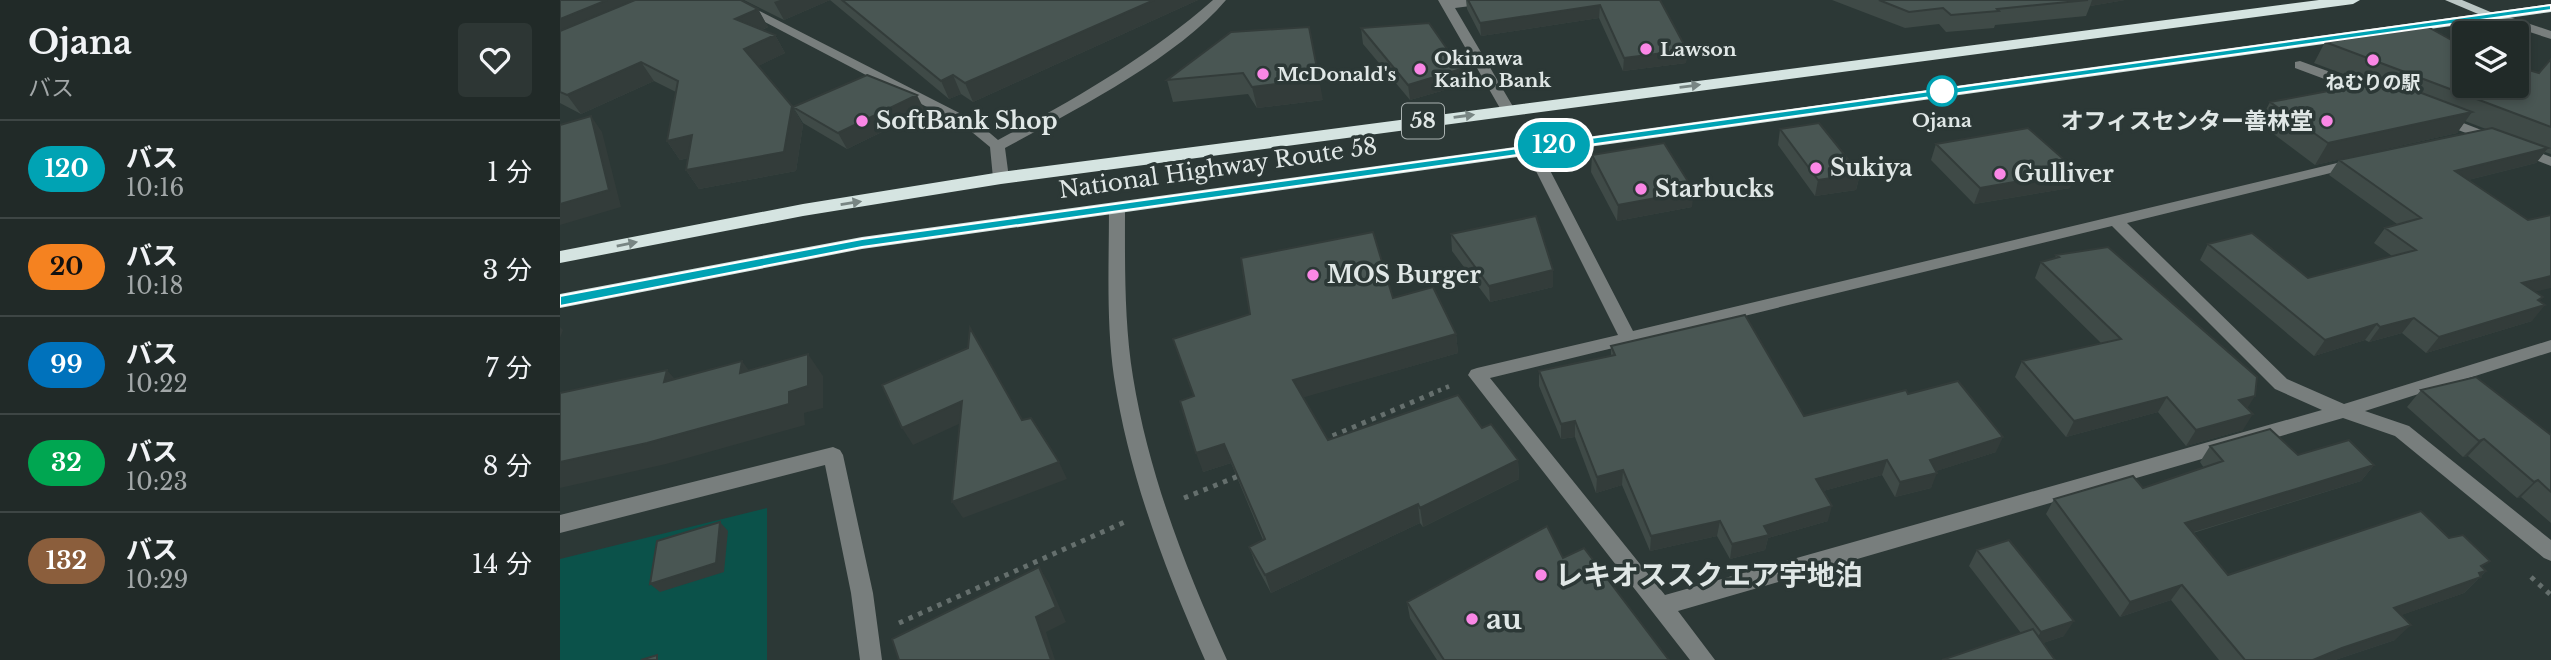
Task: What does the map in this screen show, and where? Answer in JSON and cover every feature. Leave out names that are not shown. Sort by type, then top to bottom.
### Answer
[{"type":"highway","name":"National Highway Route 58","points":[[560,257],[803,211],[1001,178],[2295,4],[2353,0]]},
{"type":"highway","name":"National Highway Route 58","points":[[560,301],[862,243],[2551,8]]},
{"type":"main road","points":[[2451,0],[2494,16]]},
{"type":"street","points":[[729,0],[972,125],[997,146],[1001,178]]},
{"type":"street","points":[[997,146],[1097,93],[1203,16],[1220,0]]},
{"type":"street","points":[[1486,0],[1445,3],[1508,110]]},
{"type":"street","points":[[2494,16],[2551,35]]},
{"type":"street","points":[[2300,65],[2391,100]]},
{"type":"street","points":[[2431,115],[2551,162]]},
{"type":"street","points":[[2456,141],[2483,135]]},
{"type":"street","points":[[1532,149],[1628,338]]},
{"type":"street","points":[[1704,660],[1477,375],[2376,158]]},
{"type":"street","points":[[1116,207],[1119,337],[1133,429],[1156,509],[1216,660]]},
{"type":"street","points":[[2115,220],[2281,384],[2343,411],[2402,431],[2551,552]]},
{"type":"street","points":[[1661,606],[2343,411],[2551,346]]},
{"type":"street","points":[[560,524],[834,455],[862,593],[871,660]]},
{"type":"green space","points":[[767,508],[767,660],[560,660],[560,559]]},
{"type":"building","points":[[560,0],[607,0],[560,19]]},
{"type":"building","points":[[635,0],[741,0],[758,9],[735,19],[775,35],[744,49],[792,106],[784,152],[686,170],[692,135],[667,141],[678,81],[641,62],[567,95],[560,92],[560,31]]},
{"type":"building","points":[[842,0],[1154,0],[965,83],[953,75],[941,81]]},
{"type":"building","points":[[1468,0],[1660,0],[1687,50],[1624,58],[1600,5],[1480,23]]},
{"type":"building","points":[[1879,0],[2088,0],[1951,15],[1943,8],[1909,12]]},
{"type":"building","points":[[1429,23],[1461,69],[1408,85],[1361,28]]},
{"type":"building","points":[[1309,27],[1319,79],[1252,87],[1243,73],[1167,80],[1231,32]]},
{"type":"building","points":[[2428,27],[2452,40],[2452,90],[2325,42]]},
{"type":"building","points":[[2551,59],[2551,127],[2474,98],[2529,98],[2529,70],[2539,73]]},
{"type":"building","points":[[867,75],[917,95],[838,133],[793,107]]},
{"type":"building","points":[[2387,80],[2472,112],[2328,143],[2270,102]]},
{"type":"building","points":[[591,116],[609,190],[560,204],[560,125]]},
{"type":"building","points":[[1819,123],[1860,174],[1818,180],[1780,129]]},
{"type":"building","points":[[2028,128],[2077,171],[1980,188],[1936,144]]},
{"type":"building","points":[[2492,128],[2548,148],[2455,171],[2528,220],[2551,215],[2551,276],[2522,283],[2543,297],[2538,300],[2545,305],[2439,337],[2414,318],[2380,327],[2377,324],[2325,340],[2208,244],[2252,233],[2308,278],[2416,250],[2385,228],[2421,218],[2339,160]]},
{"type":"building","name":"Starbucks","points":[[1664,143],[1694,191],[1618,205],[1592,155]]},
{"type":"building","points":[[1536,216],[1553,270],[1489,286],[1451,234]]},
{"type":"building","points":[[1373,232],[1393,298],[1433,287],[1456,334],[1293,380],[1328,440],[1458,395],[1482,428],[1491,424],[1518,460],[1420,508],[1418,504],[1265,575],[1249,547],[1265,539],[1224,444],[1196,453],[1180,401],[1194,396],[1173,339],[1250,314],[1241,258]]},
{"type":"building","points":[[2108,247],[2257,377],[2255,396],[2239,400],[2253,414],[2196,430],[2167,397],[2074,421],[2022,361],[2121,339],[2041,262],[2059,257],[2056,255]]},
{"type":"building","points":[[1745,315],[1804,416],[1906,390],[1908,394],[1958,381],[2003,437],[1930,460],[1937,473],[1900,482],[1887,460],[1816,479],[1832,506],[1764,526],[1769,535],[1732,544],[1720,521],[1651,536],[1623,470],[1597,477],[1575,421],[1561,424],[1539,371],[1615,355],[1611,346]]},
{"type":"building","points":[[970,328],[1022,420],[1031,418],[1059,462],[952,502],[962,401],[902,428],[882,385],[968,348]]},
{"type":"building","points":[[808,354],[808,386],[789,392],[789,404],[647,443],[560,462],[560,393],[667,370],[664,382],[742,361],[740,373]]},
{"type":"building","points":[[2476,377],[2551,435],[2551,492],[2538,480],[2534,482],[2484,439],[2479,441],[2421,390]]},
{"type":"building","points":[[2270,429],[2298,455],[2349,440],[2374,465],[2185,523],[2228,575],[2421,511],[2449,538],[2463,535],[2490,561],[2481,566],[2486,571],[2479,573],[2481,577],[2394,608],[2411,625],[2313,660],[2245,660],[2182,585],[2130,602],[2054,499],[2133,476],[2143,488],[2223,461],[2210,446]]},
{"type":"building","points":[[720,522],[716,563],[650,584],[657,541]]},
{"type":"building","name":"レキオススクエア宇地泊","points":[[1547,526],[1563,558],[1584,548],[1669,660],[1444,660],[1407,602]]},
{"type":"building","points":[[2009,540],[2074,621],[2041,632],[1977,550]]},
{"type":"building","points":[[1039,567],[1056,607],[1036,617],[1051,660],[899,660],[892,639]]},
{"type":"building","points":[[2033,629],[2055,660],[1942,660]]},
{"type":"building","points":[[657,655],[657,660],[641,660]]},
{"type":"bus line","name":"120","points":[[560,301],[862,243],[2551,8]]},
{"type":"place","name":"Lawson","points":[[1646,49]]},
{"type":"place","name":"ねむりの駅","points":[[2373,60]]},
{"type":"place","name":"Okinawa Kaiho Bank","points":[[1420,69]]},
{"type":"place","name":"McDonald's","points":[[1263,74]]},
{"type":"place","name":"Ojana","points":[[1942,91]]},
{"type":"place","name":"SoftBank Shop","points":[[862,121]]},
{"type":"place","name":"オフィスセンター善林堂","points":[[2327,121]]},
{"type":"place","name":"Sukiya","points":[[1816,168]]},
{"type":"place","name":"Gulliver","points":[[2000,174]]},
{"type":"place","name":"Starbucks","points":[[1641,189]]},
{"type":"place","name":"MOS Burger","points":[[1313,275]]},
{"type":"place","name":"レキオススクエア宇地泊","points":[[1541,575]]},
{"type":"place","name":"au","points":[[1472,619]]}]
